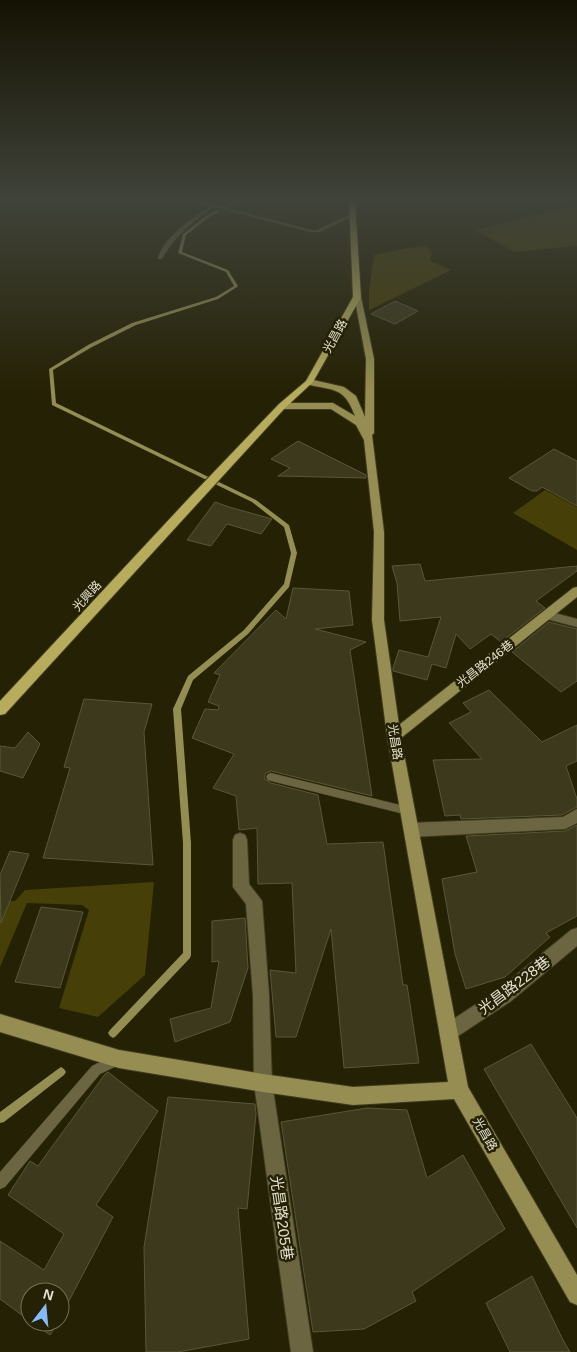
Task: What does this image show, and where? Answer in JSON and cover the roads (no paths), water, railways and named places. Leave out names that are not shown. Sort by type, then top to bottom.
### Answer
[{"type":"main road","points":[[355,264],[357,297]]},
{"type":"main road","name":"光昌路","points":[[309,382],[357,297]]},
{"type":"main road","points":[[282,406],[309,382]]},
{"type":"main road","name":"光興路","points":[[0,710],[282,406]]},
{"type":"street","points":[[357,297],[370,359],[368,440]]},
{"type":"street","name":"光昌路","points":[[309,382],[341,389],[353,398],[368,440],[379,532],[378,620],[394,736],[459,1090],[577,1295]]},
{"type":"street","points":[[282,406],[333,406],[360,423],[368,440]]},
{"type":"street","name":"光昌路246巷","points":[[394,736],[577,591]]},
{"type":"street","points":[[546,615],[577,622]]},
{"type":"street","points":[[411,830],[565,823],[577,815]]},
{"type":"street","name":"光昌路205巷","points":[[240,840],[240,887],[254,901],[261,995],[263,1083],[302,1352]]},
{"type":"street","name":"光昌路228巷","points":[[449,1032],[505,995],[577,936]]},
{"type":"street","points":[[0,1023],[119,1059],[263,1083],[353,1096],[459,1090]]},
{"type":"lane","points":[[271,777],[408,811]]},
{"type":"lane","points":[[0,1182],[96,1070],[119,1059]]},
{"type":"waterway","points":[[113,1033],[187,955],[187,843],[177,709],[190,678],[246,632],[287,585],[294,553],[287,526],[254,501],[54,404],[51,369],[90,346],[134,324],[217,298],[236,286],[227,271],[209,264]]},
{"type":"waterway","points":[[0,1118],[61,1072]]}]
